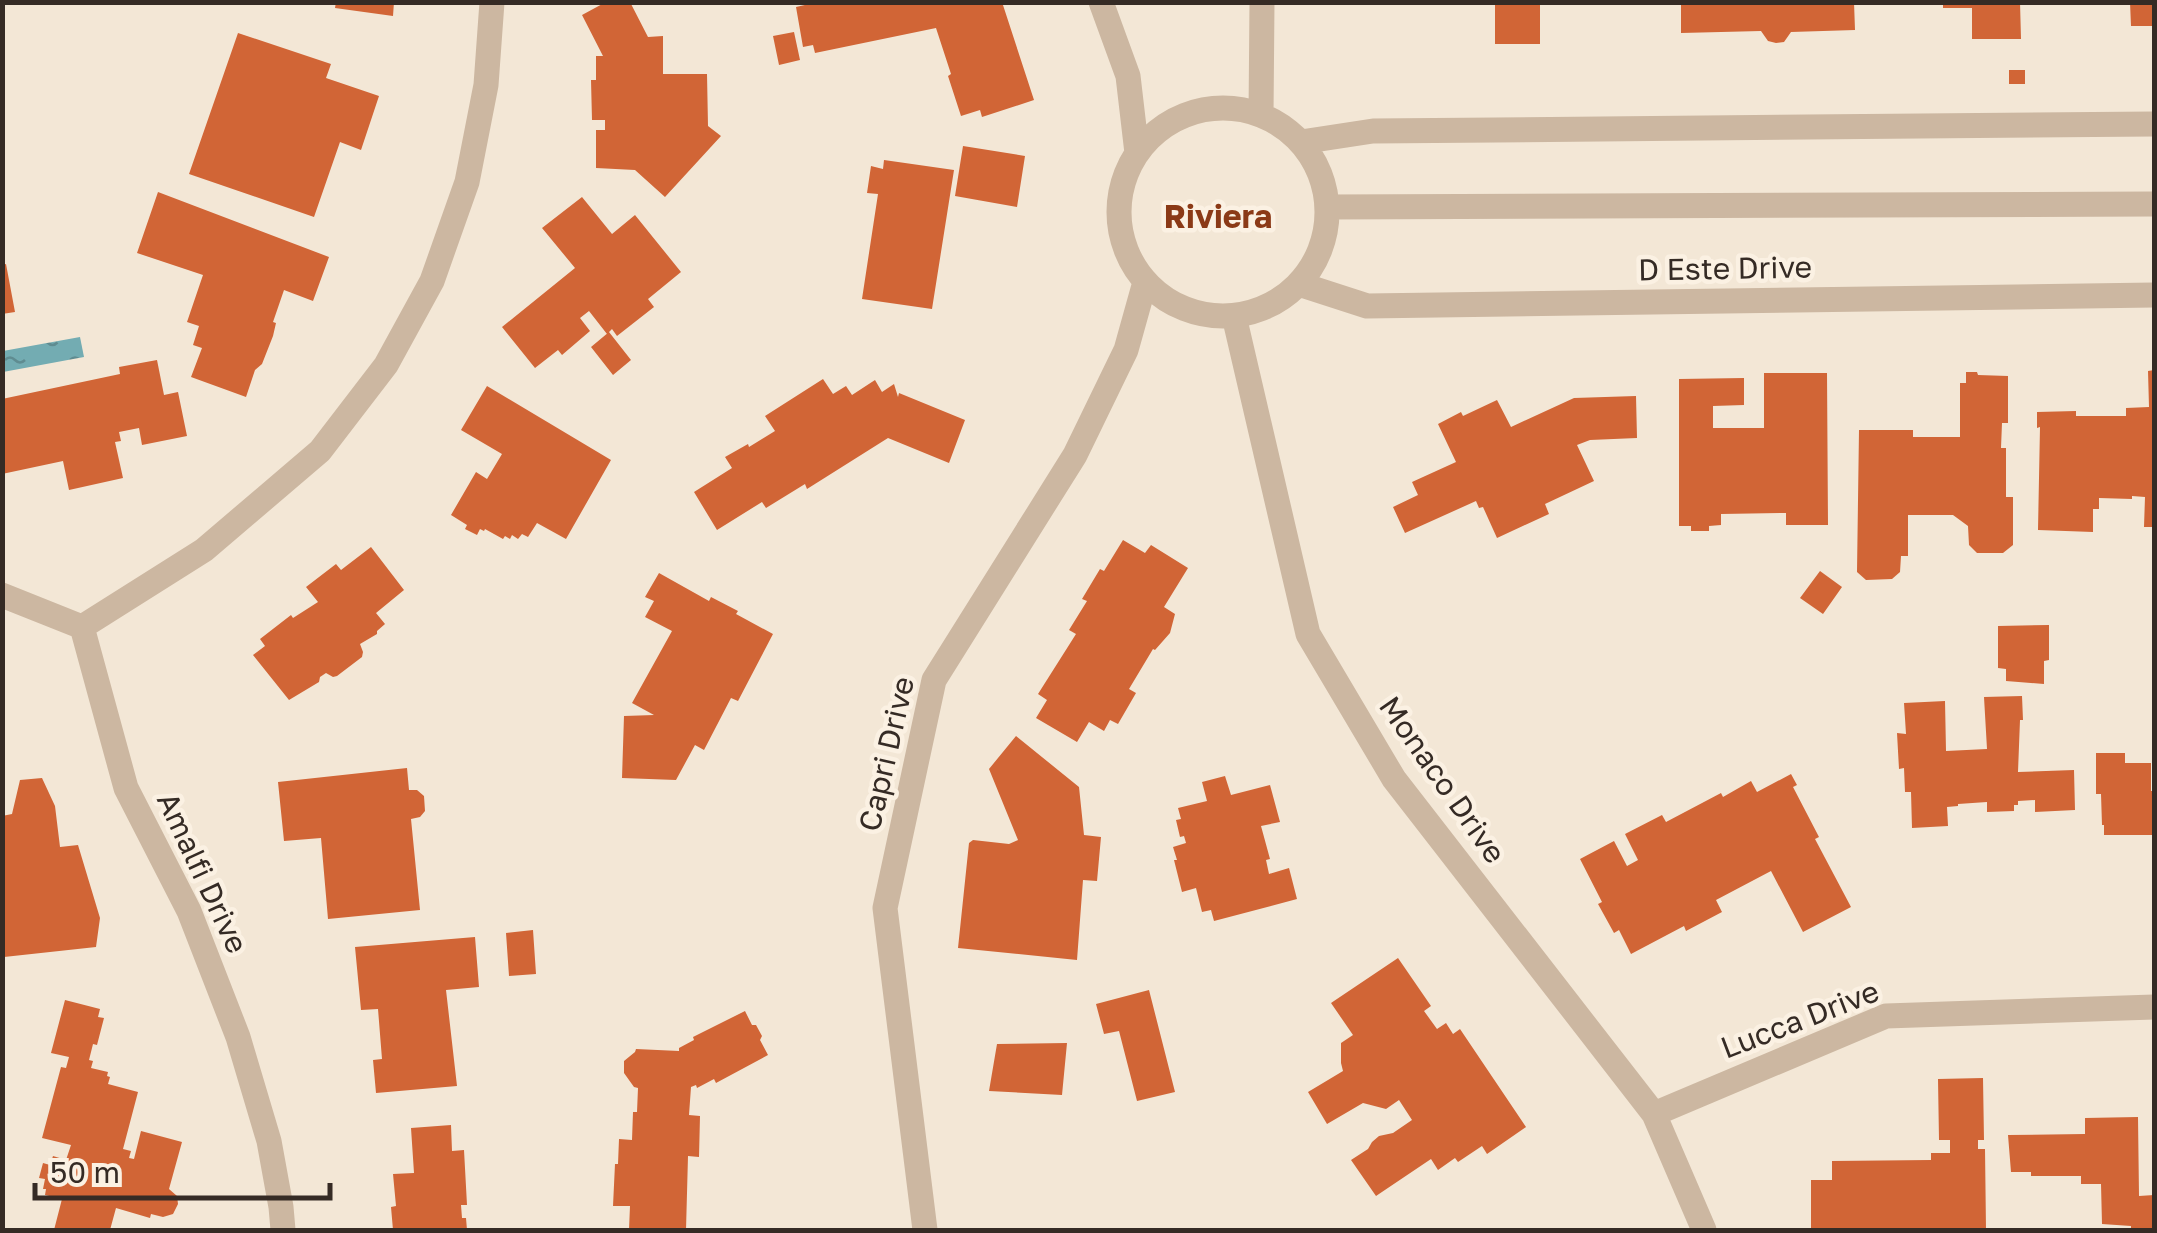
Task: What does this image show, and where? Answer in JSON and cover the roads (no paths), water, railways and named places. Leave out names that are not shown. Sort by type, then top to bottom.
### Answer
[{"type":"street","points":[[2,595],[82,627],[204,550],[320,450],[386,366],[432,280],[467,182],[486,85],[492,2]]},
{"type":"street","points":[[1101,2],[1128,76],[1137,153]]},
{"type":"street","points":[[1261,115],[1262,2]]},
{"type":"street","points":[[1227,108],[1261,115],[1300,142],[1320,172],[1328,207],[1326,235],[1316,261],[1299,284],[1258,310],[1234,316],[1202,314],[1170,303],[1145,282],[1126,252],[1118,218],[1122,184],[1137,153],[1162,128],[1192,112],[1227,108]]},
{"type":"street","points":[[1300,142],[1373,132],[2154,124]]},
{"type":"street","name":"D Este Drive","points":[[1328,207],[2154,204]]},
{"type":"street","name":"Capri Drive","points":[[925,1230],[886,908],[934,680],[1074,455],[1126,350],[1145,282]]},
{"type":"street","name":"D Este Drive","points":[[1299,284],[1367,306],[2154,295]]},
{"type":"street","name":"Monaco Drive","points":[[1234,316],[1308,634],[1394,779],[1654,1114],[1704,1230]]},
{"type":"street","name":"Amalfi Drive","points":[[82,627],[126,788],[189,910],[238,1036],[269,1141],[283,1230]]},
{"type":"street","name":"Lucca Drive","points":[[1654,1114],[1886,1016],[2154,1007]]},
{"type":"water","points":[[80,337],[84,357],[3,372],[3,351]]},
{"type":"district","name":"Riviera","points":[[1218,217]]}]
